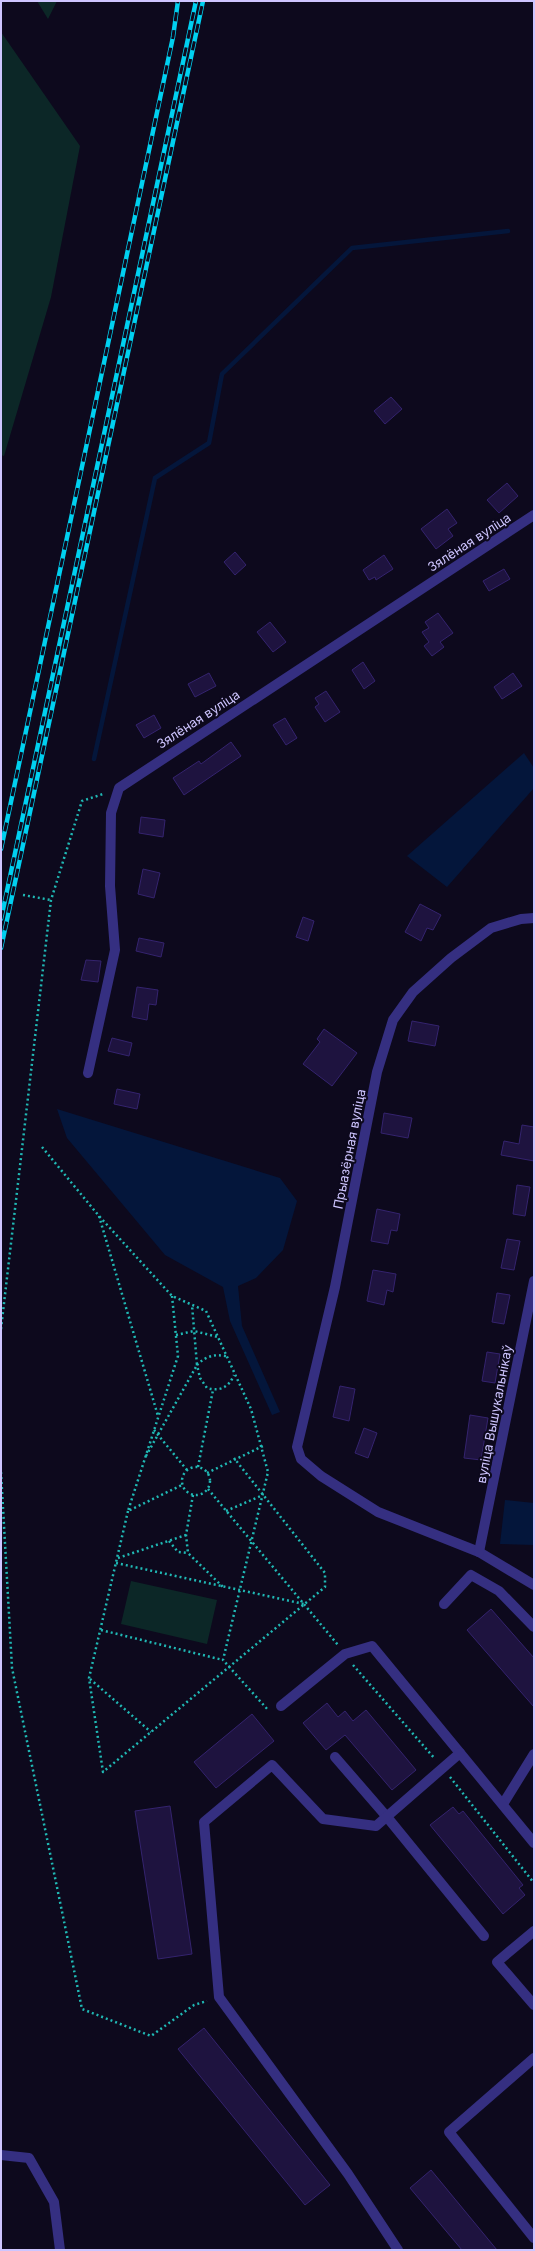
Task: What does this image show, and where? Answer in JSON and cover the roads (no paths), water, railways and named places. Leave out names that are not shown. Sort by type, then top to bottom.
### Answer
[{"type":"street","name":"Зялёная вуліца","points":[[88,1073],[115,950],[110,886],[111,813],[119,788],[534,515]]},
{"type":"street","name":"Прыазёрная вуліца","points":[[479,1552],[378,1512],[320,1476],[301,1459],[297,1447],[335,1287],[377,1072],[393,1020],[413,992],[451,958],[491,928],[521,919],[534,918]]},
{"type":"street","name":"вуліца Вышукальнікаў","points":[[479,1552],[534,1281]]},
{"type":"street","points":[[479,1552],[534,1585]]},
{"type":"street","points":[[444,1604],[471,1575],[499,1591],[534,1627]]},
{"type":"street","points":[[280,1706],[345,1654],[372,1646],[534,1843]]},
{"type":"street","points":[[398,2250],[348,2174],[218,1998],[204,1822],[272,1765],[323,1819],[376,1826],[460,1752]]},
{"type":"street","points":[[503,1804],[534,1754]]},
{"type":"street","points":[[335,1757],[387,1817],[484,1936]]},
{"type":"street","points":[[534,1931],[497,1962],[534,2005]]},
{"type":"street","points":[[534,2058],[449,2132],[534,2238]]},
{"type":"street","points":[[1,2155],[29,2158],[54,2202],[60,2250]]},
{"type":"water","points":[[524,753],[534,768],[534,788],[447,887],[407,856]]},
{"type":"water","points":[[57,1109],[280,1178],[297,1201],[283,1250],[256,1278],[238,1286],[242,1326],[280,1412],[272,1415],[230,1321],[223,1287],[165,1255],[67,1138]]},
{"type":"water","points":[[505,1500],[534,1503],[534,1545],[500,1544]]},
{"type":"waterway","points":[[94,759],[155,478],[209,443],[222,374],[352,248],[508,231]]},
{"type":"railway","points":[[1,849],[173,37],[178,1]]},
{"type":"railway","points":[[1,919],[196,1]]},
{"type":"railway","points":[[1,948],[203,1]]}]
